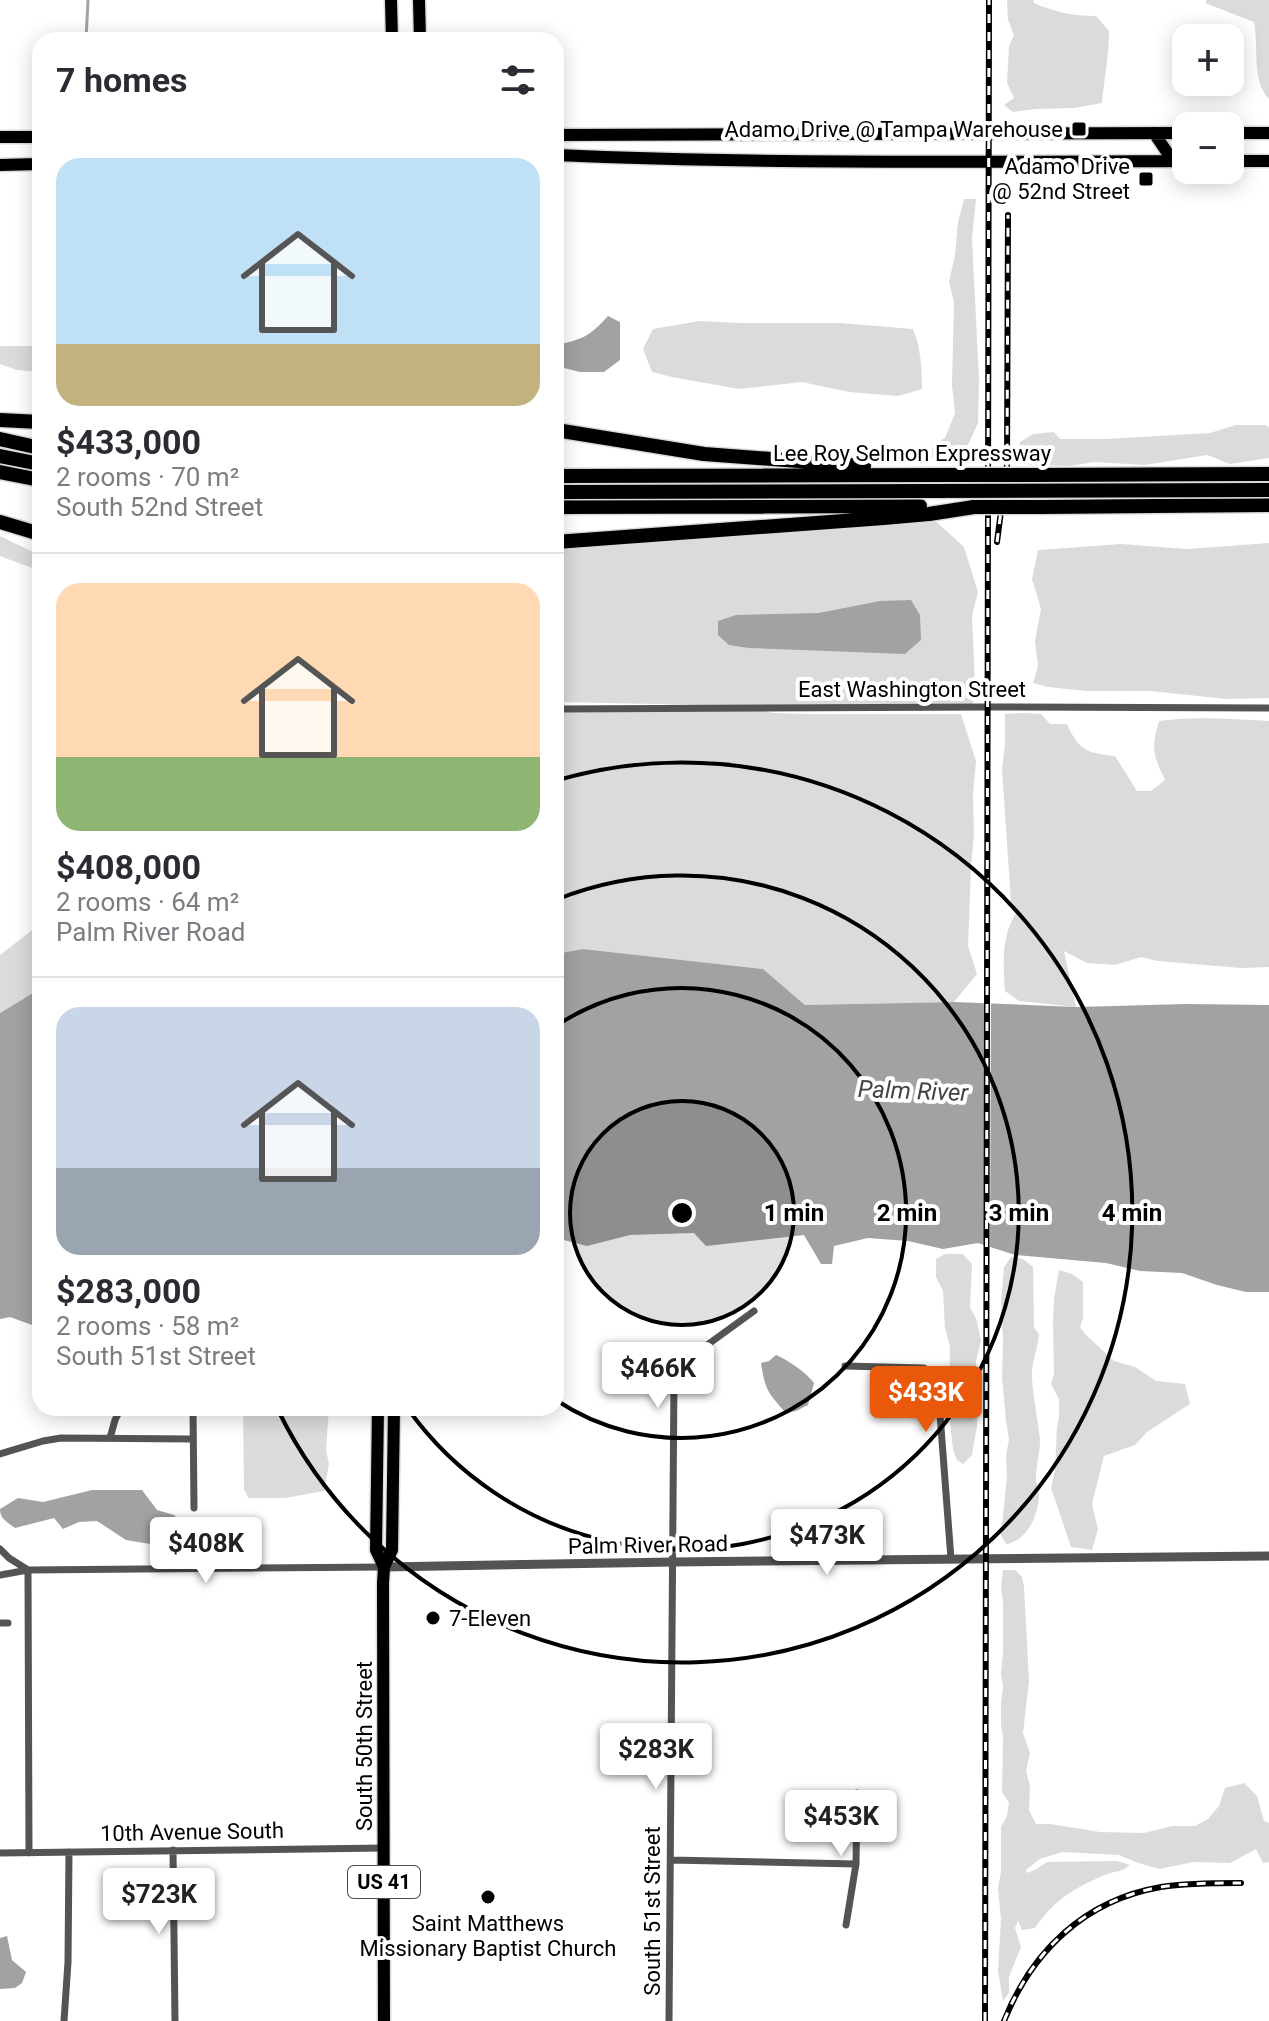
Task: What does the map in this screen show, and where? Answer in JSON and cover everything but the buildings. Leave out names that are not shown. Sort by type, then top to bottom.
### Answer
[{"type":"highway","points":[[0,420],[32,422]]},
{"type":"highway","points":[[564,431],[704,454],[871,466],[903,474]]},
{"type":"highway","points":[[0,439],[32,446]]},
{"type":"highway","points":[[0,456],[32,462]]},
{"type":"highway","points":[[0,472],[32,478]]},
{"type":"highway","name":"Lee Roy Selmon Expressway","points":[[564,476],[1269,474]]},
{"type":"highway","points":[[564,492],[1269,490]]},
{"type":"highway","points":[[564,507],[1269,505]]},
{"type":"highway","points":[[564,541],[884,518],[952,508]]},
{"type":"highway","points":[[0,522],[32,532]]},
{"type":"main road","points":[[391,0],[392,32]]},
{"type":"main road","points":[[419,0],[420,32]]},
{"type":"main road","points":[[1154,133],[1172,152]]},
{"type":"main road","points":[[564,135],[1172,133]]},
{"type":"main road","points":[[1244,133],[1269,133]]},
{"type":"main road","points":[[787,135],[788,161]]},
{"type":"main road","points":[[0,137],[32,137]]},
{"type":"main road","points":[[564,155],[788,161],[1172,161]]},
{"type":"main road","points":[[1244,161],[1269,161]]},
{"type":"main road","points":[[0,165],[32,164]]},
{"type":"main road","name":"South 50th Street","points":[[378,1416],[376,1550],[384,1567],[384,2021]]},
{"type":"main road","name":"South 50th Street","points":[[384,1567],[392,1550],[394,1416]]},
{"type":"street","name":"East Washington Street","points":[[564,709],[1269,708]]},
{"type":"street","points":[[657,1347],[674,1378],[685,1361],[754,1311]]},
{"type":"street","points":[[845,1366],[924,1368],[937,1375],[951,1559]]},
{"type":"street","name":"South 51st Street","points":[[669,2021],[674,1378]]},
{"type":"street","points":[[110,1438],[117,1416]]},
{"type":"street","points":[[193,1416],[194,1508]]},
{"type":"street","points":[[0,1454],[61,1438],[193,1439]]},
{"type":"street","points":[[0,1549],[28,1570],[29,1853]]},
{"type":"street","name":"Palm River Road","points":[[0,1575],[28,1570],[1269,1556]]},
{"type":"street","points":[[846,1925],[856,1864],[857,1793]]},
{"type":"street","name":"10th Avenue South","points":[[0,1853],[384,1848]]},
{"type":"street","points":[[173,1850],[175,2021]]},
{"type":"street","points":[[64,2021],[69,1852]]},
{"type":"street","points":[[671,1860],[856,1864]]},
{"type":"shaded area","points":[[1007,0],[1033,0],[1057,11],[1096,16],[1109,31],[1102,103],[1013,112],[1004,105],[1014,98],[1007,83],[1009,46],[1014,35],[1008,20]]},
{"type":"shaded area","points":[[1207,0],[1269,0],[1269,99],[1263,92],[1258,73],[1254,22],[1205,3]]},
{"type":"shaded area","points":[[964,199],[976,199],[972,238],[978,423],[967,447],[929,459],[933,445],[945,438],[955,413],[952,385],[954,302],[949,282]]},
{"type":"shaded area","points":[[700,321],[841,323],[913,329],[918,344],[922,389],[898,396],[849,392],[802,382],[739,389],[652,372],[643,349],[653,329]]},
{"type":"shaded area","points":[[0,346],[32,346],[32,371],[0,364]]},
{"type":"shaded area","points":[[1236,425],[1269,427],[1269,458],[1230,464],[1207,455],[1145,465],[1094,462],[1070,466],[1030,465],[1019,460],[1020,442],[1033,434],[1054,432],[1060,439],[1106,439],[1210,433]]},
{"type":"shaded area","points":[[930,516],[964,547],[978,592],[972,616],[973,706],[564,702],[564,546]]},
{"type":"shaded area","points":[[0,536],[32,552],[32,568],[0,556]]},
{"type":"shaded area","points":[[1269,543],[1269,698],[1226,699],[1151,691],[1086,691],[1033,683],[1038,666],[1035,641],[1041,609],[1032,579],[1038,550],[1121,544],[1187,549]]},
{"type":"shaded area","points":[[564,710],[961,714],[976,761],[968,946],[977,974],[954,1002],[805,1005],[763,969],[583,949],[564,953]]},
{"type":"shaded area","points":[[1005,714],[1041,714],[1050,724],[1067,724],[1085,749],[1115,756],[1137,791],[1151,791],[1165,780],[1154,751],[1159,721],[1200,718],[1269,721],[1269,967],[1241,968],[1141,957],[1115,965],[1087,963],[1064,951],[1076,1007],[1019,1001],[1005,991],[1006,940],[1017,912],[1011,902],[1002,769]]},
{"type":"shaded area","points":[[32,930],[32,994],[0,1013],[0,955]]},
{"type":"shaded area","points":[[945,1254],[963,1254],[972,1264],[970,1308],[976,1318],[981,1341],[976,1361],[977,1426],[972,1455],[963,1464],[957,1460],[953,1450],[949,1412],[950,1347],[945,1328],[943,1291],[936,1277],[936,1259]]},
{"type":"shaded area","points":[[1011,1257],[1023,1259],[1033,1267],[1034,1328],[1039,1334],[1032,1377],[1040,1440],[1036,1512],[1025,1533],[1006,1544],[1001,1535],[1009,1439],[1002,1377],[1001,1302],[1004,1267]]},
{"type":"shaded area","points":[[1059,1270],[1083,1282],[1080,1327],[1085,1334],[1114,1361],[1135,1367],[1156,1381],[1185,1384],[1190,1404],[1147,1432],[1135,1445],[1104,1456],[1092,1504],[1098,1529],[1092,1550],[1071,1547],[1051,1488],[1059,1417],[1059,1399],[1051,1384],[1054,1374],[1054,1299]]},
{"type":"shaded area","points":[[243,1416],[328,1416],[326,1450],[329,1464],[324,1491],[285,1498],[248,1498],[244,1491]]},
{"type":"shaded area","points":[[1003,1570],[1015,1570],[1022,1577],[1024,1587],[1029,1681],[1023,1733],[1030,1753],[1026,1771],[1030,1786],[1029,1810],[1036,1824],[1100,1832],[1144,1833],[1172,1826],[1195,1826],[1208,1819],[1219,1806],[1225,1788],[1244,1783],[1257,1796],[1264,1821],[1269,1823],[1269,1862],[1263,1863],[1256,1849],[1230,1863],[1193,1862],[1160,1869],[1119,1855],[1062,1852],[1040,1859],[1026,1873],[1047,1862],[1117,1861],[1130,1865],[1066,1895],[1035,1928],[1022,1930],[1018,1921],[1015,1928],[1021,1947],[1009,1977],[1009,1993],[1003,2001],[998,1971],[1001,1920],[998,1888],[1001,1827],[1009,1803],[1002,1792]]},
{"type":"water","points":[[608,316],[620,322],[620,360],[604,372],[564,368],[564,343],[596,329]]},
{"type":"water","points":[[911,600],[920,615],[921,640],[905,654],[749,648],[729,645],[718,635],[718,621],[736,615],[819,613],[880,601]]},
{"type":"water","name":"Palm River","points":[[583,949],[763,969],[805,1005],[954,1002],[1076,1007],[1269,1005],[1269,1292],[1246,1292],[1182,1273],[1140,1271],[1106,1263],[1015,1255],[978,1243],[943,1249],[908,1241],[868,1238],[834,1246],[832,1264],[821,1264],[804,1235],[706,1246],[694,1233],[630,1235],[587,1246],[564,1240],[564,953]]},
{"type":"water","points":[[32,994],[32,1325],[10,1317],[0,1319],[0,1013]]},
{"type":"water","points":[[776,1355],[797,1367],[814,1383],[808,1405],[796,1411],[786,1413],[766,1385],[761,1363]]},
{"type":"water","points":[[92,1490],[142,1490],[157,1510],[174,1515],[180,1521],[215,1523],[217,1538],[209,1545],[156,1545],[126,1540],[97,1521],[79,1522],[63,1529],[54,1518],[15,1528],[4,1520],[0,1512],[18,1498],[43,1502]]},
{"type":"water","points":[[7,1936],[12,1960],[26,1972],[22,1983],[15,1988],[0,1989],[0,1938]]},
{"type":"pier","points":[[985,999],[991,999],[990,1252],[984,1250]]},
{"type":"waterway","points":[[86,32],[88,0]]},
{"type":"railway","points":[[985,2021],[989,0]]},
{"type":"railway","points":[[997,542],[1007,465],[1008,215]]},
{"type":"railway","points":[[1004,2021],[1030,1972],[1046,1951],[1085,1917],[1108,1904],[1161,1887],[1241,1883]]},
{"type":"place","name":"Adamo Drive @ Tampa Warehouse","points":[[1079,129]]},
{"type":"place","name":"Adamo Drive @ 52nd Street","points":[[1146,179]]},
{"type":"place","name":"7-Eleven","points":[[433,1618]]},
{"type":"place","name":"Saint Matthews Missionary Baptist Church","points":[[488,1897]]}]
